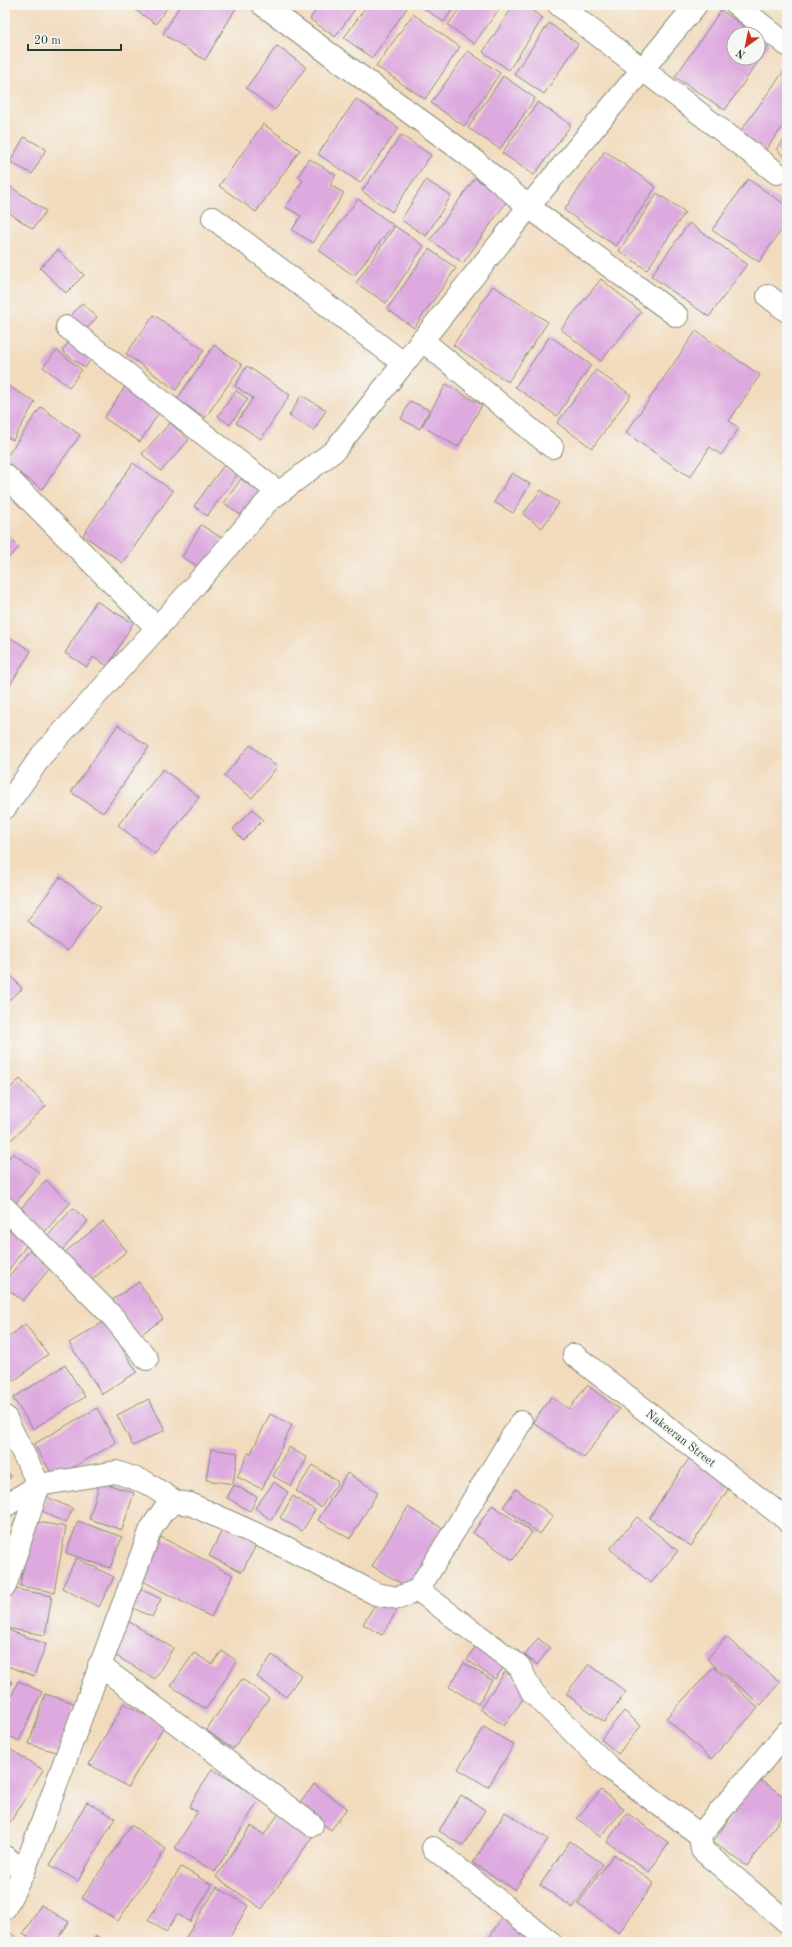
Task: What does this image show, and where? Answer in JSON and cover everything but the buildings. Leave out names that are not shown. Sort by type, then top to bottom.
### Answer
[{"type":"street","points":[[263,5],[469,156],[528,207],[677,316]]},
{"type":"street","points":[[559,5],[643,68],[777,173]]},
{"type":"street","points":[[5,808],[42,755],[157,628],[267,502],[334,451],[528,207],[696,5]]},
{"type":"street","points":[[737,5],[787,45]]},
{"type":"street","points":[[212,218],[403,363]]},
{"type":"street","points":[[768,296],[787,311]]},
{"type":"street","points":[[67,327],[279,493]]},
{"type":"street","points":[[422,340],[552,447]]},
{"type":"street","points":[[5,475],[157,628]]},
{"type":"street","points":[[5,1208],[113,1317],[147,1359]]},
{"type":"street","name":"Nakeeran Street","points":[[574,1355],[787,1520]]},
{"type":"street","points":[[5,1417],[39,1485],[5,1586]]},
{"type":"street","points":[[5,1506],[39,1485],[116,1472],[145,1482],[176,1502],[190,1504],[287,1548],[376,1594],[398,1598],[418,1590],[521,1422]]},
{"type":"street","points":[[5,1908],[24,1871],[99,1665],[151,1529],[163,1511],[176,1502]]},
{"type":"street","points":[[418,1590],[519,1666],[532,1692],[611,1769],[700,1835],[702,1850],[787,1922]]},
{"type":"street","points":[[99,1665],[312,1825]]},
{"type":"street","points":[[700,1835],[787,1732]]},
{"type":"street","points":[[433,1848],[550,1942]]},
{"type":"street","points":[[5,1857],[24,1871]]}]
